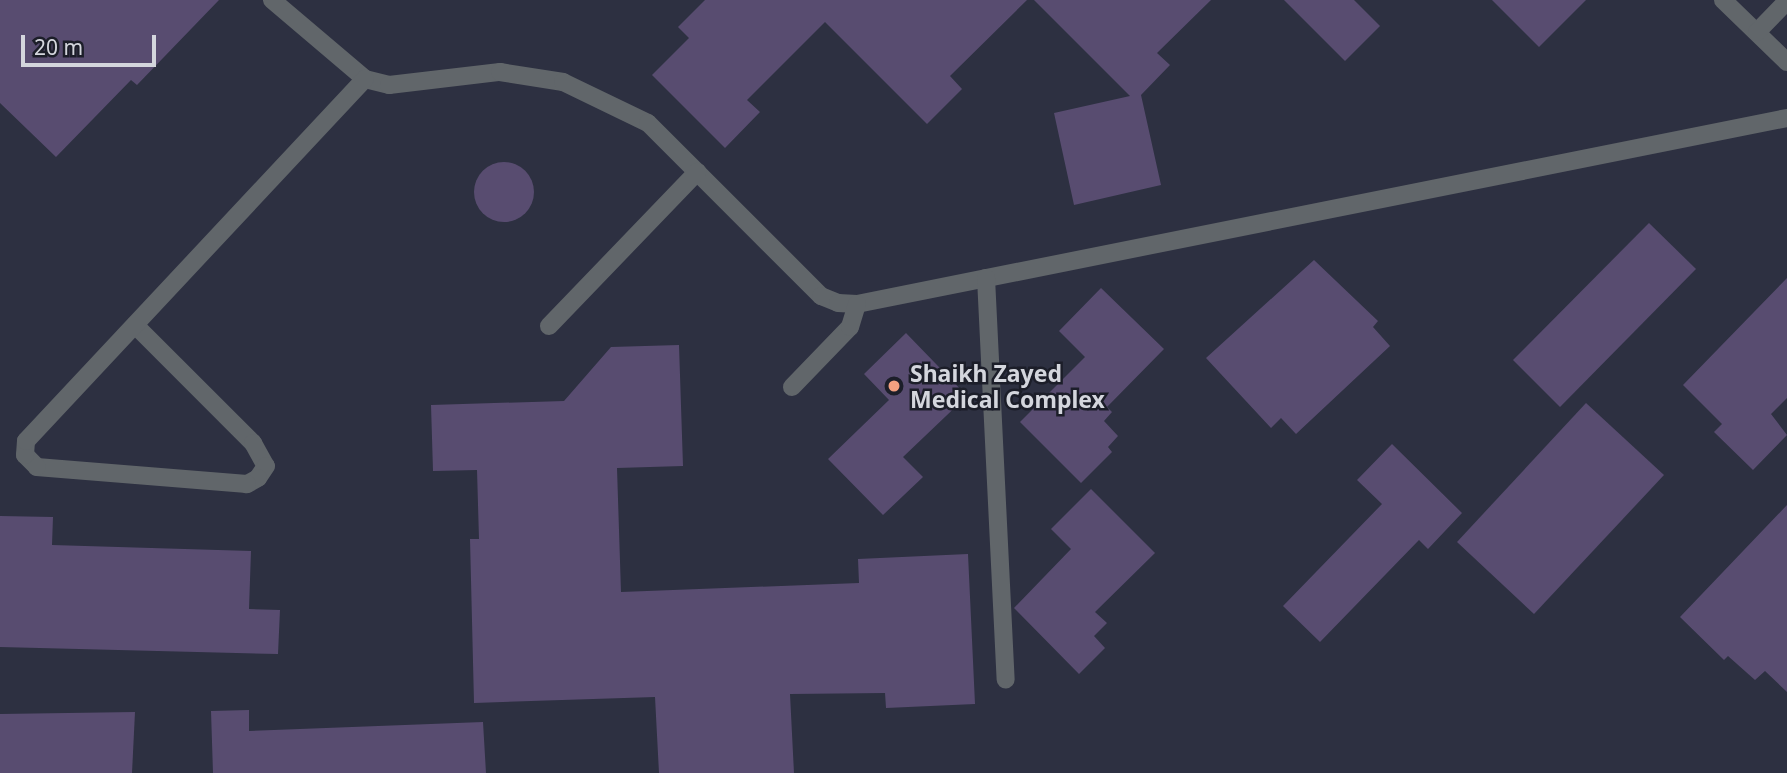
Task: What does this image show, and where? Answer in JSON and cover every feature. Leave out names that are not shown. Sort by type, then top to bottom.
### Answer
[{"type":"street","points":[[272,0],[365,79],[389,85],[500,72],[564,82],[648,123],[821,296],[857,304],[1787,118]]},
{"type":"street","points":[[1723,0],[1787,62]]},
{"type":"street","points":[[1757,32],[1787,1]]},
{"type":"street","points":[[135,325],[253,443],[266,466],[258,478],[247,484],[37,467],[25,455],[26,441],[365,79]]},
{"type":"street","points":[[549,326],[697,172]]},
{"type":"street","points":[[986,278],[1006,680]]},
{"type":"street","points":[[792,387],[850,327],[857,304]]},
{"type":"shaded area","name":"Shaikh Zayed Medical Complex","points":[[0,0],[1787,0],[1787,773],[0,773]]},
{"type":"building","points":[[0,0],[219,0],[137,85],[131,80],[56,157],[0,103]]},
{"type":"building","points":[[705,0],[1027,0],[950,76],[962,89],[927,124],[825,22],[747,100],[760,112],[725,148],[652,75],[689,38],[678,27]]},
{"type":"building","points":[[1034,0],[1211,0],[1157,53],[1170,65],[1141,95],[1161,185],[1074,205],[1054,113],[1130,96]]},
{"type":"building","points":[[1284,0],[1354,0],[1380,26],[1345,61]]},
{"type":"building","points":[[1492,0],[1586,0],[1539,47]]},
{"type":"building","points":[[504,162],[521,167],[529,175],[534,192],[529,209],[521,217],[504,222],[487,217],[479,209],[474,192],[479,175],[487,167]]},
{"type":"building","points":[[1649,223],[1696,269],[1560,407],[1513,360]]},
{"type":"building","points":[[1314,260],[1378,321],[1373,327],[1390,346],[1296,434],[1281,418],[1271,428],[1206,358]]},
{"type":"building","points":[[1787,278],[1787,398],[1771,414],[1787,435],[1753,470],[1714,432],[1722,424],[1683,385]]},
{"type":"building","points":[[1101,288],[1164,349],[1107,407],[1112,412],[1104,421],[1118,436],[1108,447],[1112,452],[1081,483],[1020,422],[1085,357],[1059,331]]},
{"type":"building","points":[[906,333],[967,396],[903,457],[923,477],[883,515],[828,459],[889,400],[864,374]]},
{"type":"building","points":[[679,345],[683,466],[617,468],[621,592],[859,583],[858,559],[968,554],[975,704],[886,708],[885,693],[790,694],[794,773],[659,773],[655,697],[474,703],[470,539],[479,539],[477,470],[433,471],[431,405],[564,401],[611,347]]},
{"type":"building","points":[[1586,403],[1664,475],[1534,614],[1457,542]]},
{"type":"building","points":[[1392,444],[1462,513],[1428,549],[1419,540],[1320,642],[1283,606],[1382,504],[1357,480]]},
{"type":"building","points":[[1091,489],[1155,553],[1095,612],[1107,623],[1094,636],[1105,648],[1079,674],[1014,608],[1071,549],[1051,529]]},
{"type":"building","points":[[1787,505],[1787,692],[1765,671],[1755,680],[1728,656],[1724,660],[1680,617]]},
{"type":"building","points":[[0,516],[53,517],[52,545],[251,551],[249,609],[280,610],[278,654],[0,647]]},
{"type":"building","points":[[249,710],[249,731],[483,722],[486,773],[213,773],[211,711]]},
{"type":"building","points":[[135,712],[132,773],[0,773],[0,714]]},
{"type":"place","name":"Shaikh Zayed Medical Complex","points":[[894,386]]}]
